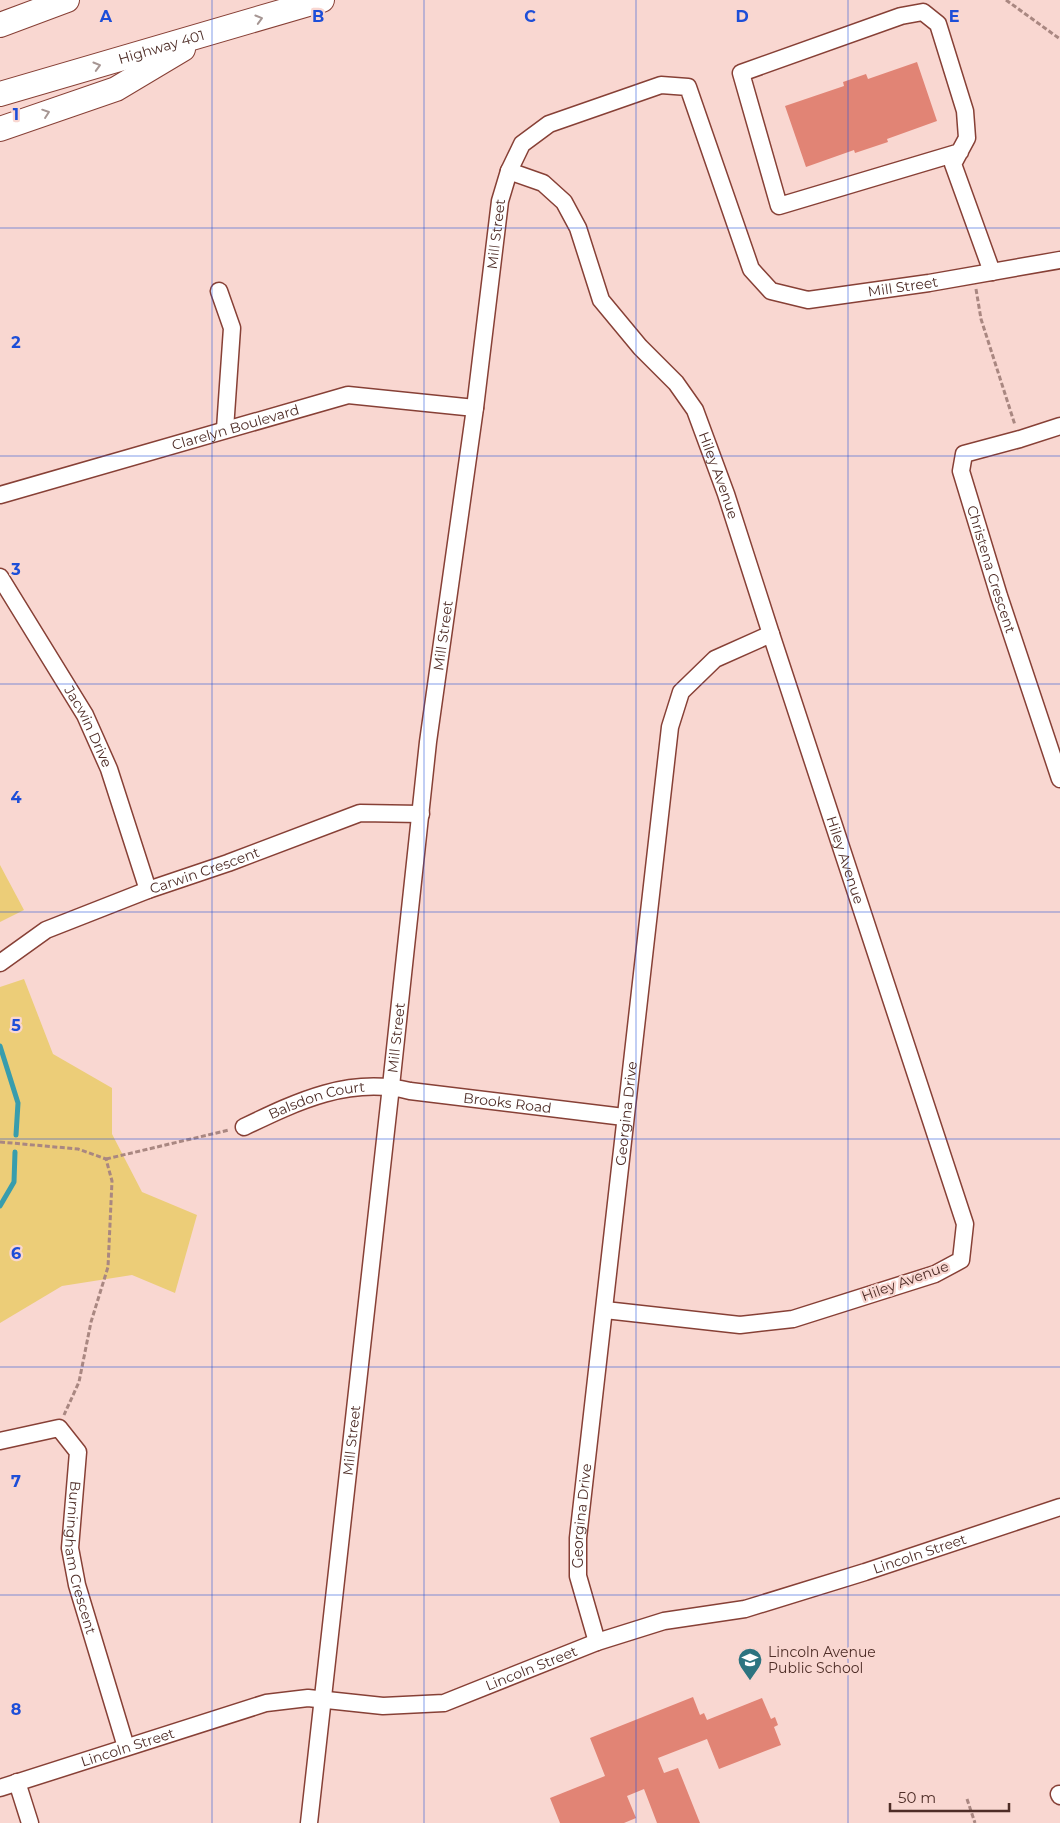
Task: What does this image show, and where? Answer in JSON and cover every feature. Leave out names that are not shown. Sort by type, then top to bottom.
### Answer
[{"type":"highway","points":[[0,9],[50,0]]},
{"type":"highway","points":[[0,25],[67,0]]},
{"type":"highway","name":"Highway 401","points":[[0,94],[322,0]]},
{"type":"highway","points":[[0,129],[116,89],[212,32]]},
{"type":"street","points":[[960,152],[778,206],[741,73],[901,16],[923,12],[938,24],[965,111],[967,138],[960,152],[953,164],[992,272]]},
{"type":"street","name":"Mill Street","points":[[309,1823],[392,1086],[428,742],[475,408],[500,201],[509,171],[522,144],[549,124],[661,85],[688,87],[751,270],[771,290],[808,300],[1060,260]]},
{"type":"street","name":"Hiley Avenue","points":[[509,171],[543,183],[564,202],[578,228],[601,300],[640,347],[676,383],[695,410],[726,494],[770,634],[964,1224],[961,1260],[935,1274],[793,1319],[740,1325],[604,1310]]},
{"type":"street","points":[[219,291],[232,328],[225,429]]},
{"type":"street","name":"Clarelyn Boulevard","points":[[0,495],[348,395],[475,408]]},
{"type":"street","name":"Christena Crescent","points":[[1060,426],[964,454],[961,470],[997,587],[1060,778]]},
{"type":"street","name":"Jacwin Drive","points":[[0,577],[85,715],[109,769],[148,890]]},
{"type":"street","name":"Georgina Drive","points":[[597,1642],[578,1576],[578,1538],[624,1117],[670,727],[682,692],[715,659],[770,634]]},
{"type":"street","name":"Carwin Crescent","points":[[0,962],[46,930],[148,890],[228,864],[360,813],[421,814]]},
{"type":"street","name":"Balsdon Court","points":[[244,1127],[287,1106],[324,1094],[358,1086],[392,1086]]},
{"type":"street","name":"Brooks Road","points":[[392,1086],[410,1091],[624,1117]]},
{"type":"street","points":[[0,1441],[59,1428]]},
{"type":"street","name":"Burningham Crescent","points":[[59,1428],[78,1452],[70,1548],[77,1585],[126,1746]]},
{"type":"street","name":"Lincoln Street","points":[[0,1788],[126,1746],[266,1703],[308,1698],[383,1706],[444,1703],[597,1642],[664,1621],[745,1609],[865,1572],[1060,1507]]},
{"type":"street","points":[[17,1782],[30,1823]]},
{"type":"path","points":[[1006,0],[1060,39]]},
{"type":"path","points":[[973,275],[981,319],[1020,439]]},
{"type":"path","points":[[0,1142],[78,1149],[106,1159],[244,1127]]},
{"type":"path","points":[[59,1428],[79,1382],[91,1322],[108,1267],[112,1181],[106,1159]]},
{"type":"path","points":[[966,1799],[976,1823]]},
{"type":"shaded area","points":[[0,865],[24,910],[0,922]]},
{"type":"shaded area","points":[[24,979],[53,1054],[112,1088],[112,1134],[142,1192],[197,1215],[175,1293],[132,1275],[62,1286],[0,1323],[0,987]]},
{"type":"building","points":[[917,62],[937,121],[887,139],[888,142],[855,153],[854,150],[806,167],[785,106],[844,86],[843,82],[866,74],[868,79]]},
{"type":"building","points":[[693,1697],[700,1715],[704,1713],[707,1720],[762,1698],[771,1719],[775,1717],[778,1725],[774,1727],[781,1745],[719,1769],[707,1739],[658,1758],[664,1773],[678,1768],[700,1823],[657,1823],[644,1789],[627,1796],[636,1818],[624,1823],[560,1823],[550,1798],[605,1776],[590,1738]]},
{"type":"waterway","points":[[0,1046],[18,1103],[16,1135]]},
{"type":"waterway","points":[[0,1206],[14,1182],[15,1152]]},
{"type":"place","name":"Lincoln Avenue Public School","points":[[750,1681]]}]
